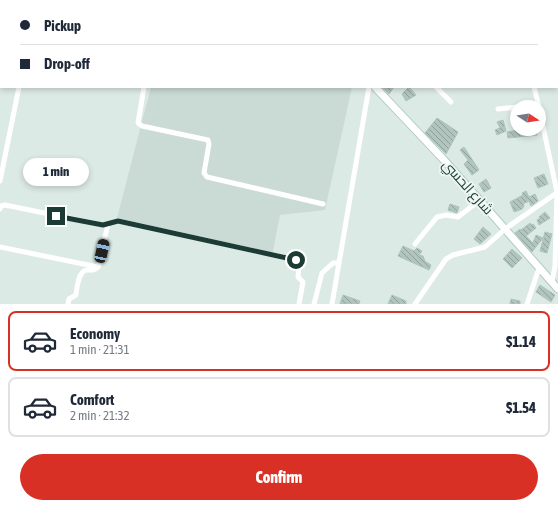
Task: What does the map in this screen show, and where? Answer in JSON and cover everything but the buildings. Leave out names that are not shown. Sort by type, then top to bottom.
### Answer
[{"type":"street","points":[[0,181],[18,88]]},
{"type":"street","points":[[144,88],[138,123],[142,126],[208,140],[210,143],[204,173],[205,176],[323,204]]},
{"type":"street","points":[[334,304],[339,263],[369,88]]},
{"type":"street","name":"شارع الحسي","points":[[376,88],[480,200],[558,288]]},
{"type":"street","points":[[437,88],[450,102]]},
{"type":"street","points":[[534,88],[537,100]]},
{"type":"street","points":[[498,109],[510,108]]},
{"type":"street","points":[[545,136],[557,192],[555,266],[552,282]]},
{"type":"street","points":[[415,304],[446,259],[453,255],[485,247],[505,229],[557,192]]},
{"type":"street","points":[[415,244],[437,217],[446,215],[458,217],[480,200]]},
{"type":"street","points":[[0,209],[1,206],[5,205],[101,224],[108,224],[118,221],[296,260],[299,265],[298,277],[303,282],[299,304]]},
{"type":"street","points":[[68,304],[69,299],[76,295],[81,273],[84,270],[94,270],[98,267],[108,224]]},
{"type":"street","points":[[0,247],[98,267]]},
{"type":"street","points":[[314,304],[322,273],[333,263],[339,263]]},
{"type":"street","points":[[527,304],[539,268]]},
{"type":"shaded area","points":[[151,88],[352,88],[325,210],[280,215],[272,256],[117,218]]},
{"type":"route","points":[[56,216],[103,225],[118,221],[296,260]]}]
